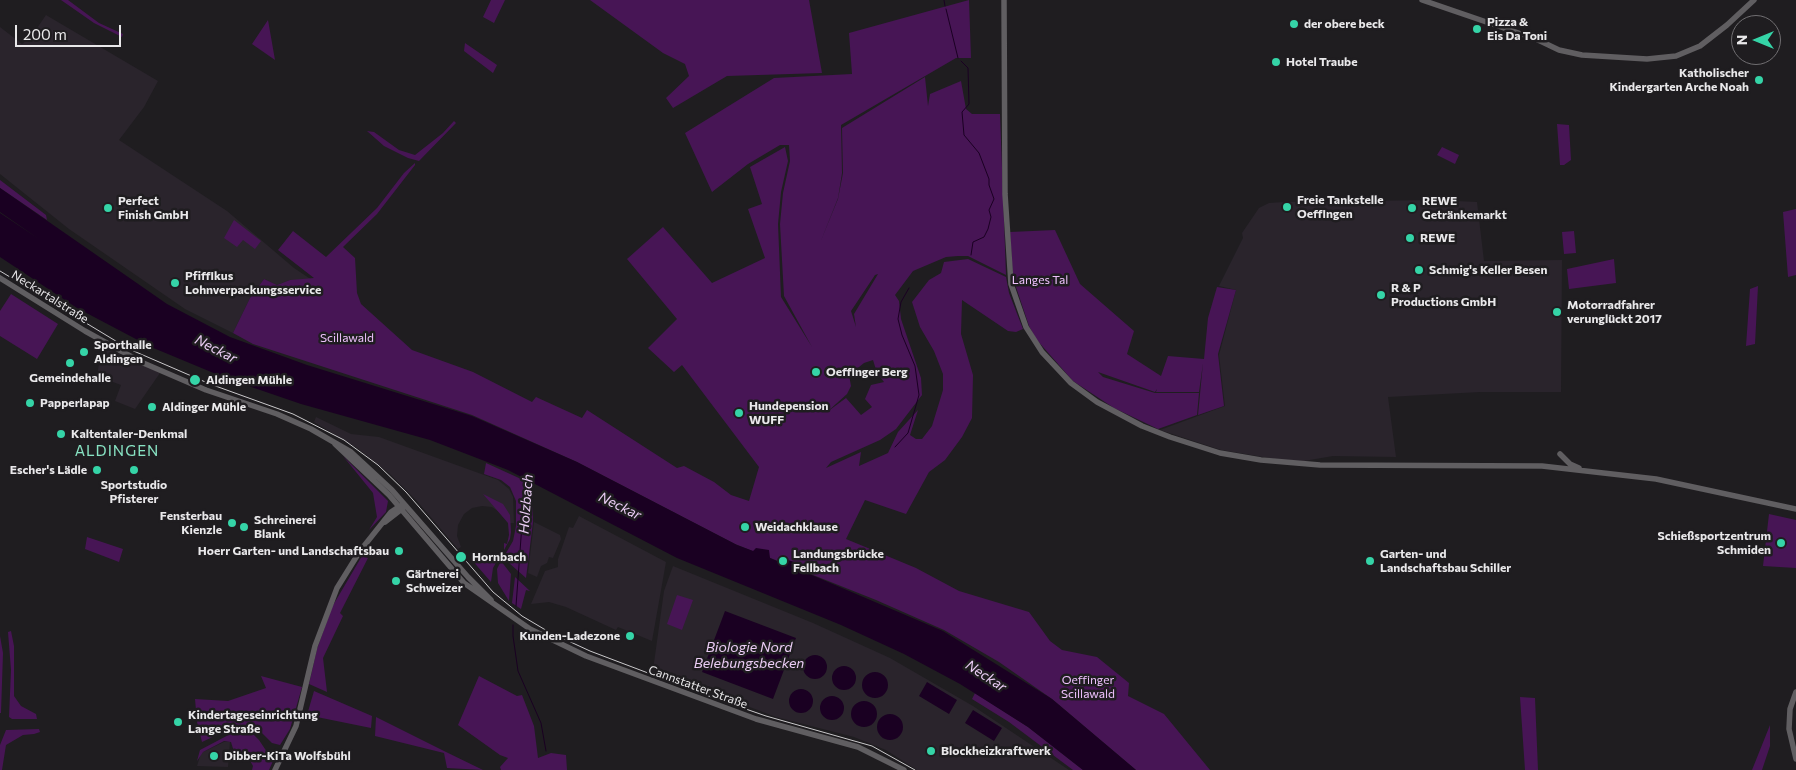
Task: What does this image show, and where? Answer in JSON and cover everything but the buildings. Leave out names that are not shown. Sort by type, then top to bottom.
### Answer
[{"type":"main road","points":[[1004,0],[1003,121],[1008,265],[1013,293],[1033,340],[1050,362],[1071,383],[1097,402],[1128,419],[1194,446],[1242,457],[1303,464],[1482,464],[1586,470],[1656,479],[1796,509]]},
{"type":"main road","points":[[1422,0],[1536,39],[1559,50],[1582,55],[1637,59],[1663,58],[1688,52],[1700,46],[1754,0]]},
{"type":"main road","name":"Neckartalstraße","points":[[0,278],[85,331],[142,362],[199,388],[277,414],[311,429],[358,458],[405,504]]},
{"type":"main road","name":"Neckartalstraße","points":[[335,444],[400,508]]},
{"type":"main road","points":[[1560,454],[1570,464],[1586,470]]},
{"type":"main road","points":[[389,496],[391,512]]},
{"type":"main road","points":[[383,523],[405,504]]},
{"type":"main road","name":"Cannstatter Straße","points":[[405,504],[468,578],[493,603]]},
{"type":"main road","points":[[275,770],[298,720],[326,615],[337,588],[360,551],[391,512],[400,508]]},
{"type":"main road","name":"Cannstatter Straße","points":[[400,508],[459,579],[530,629],[586,656],[756,719],[858,747],[904,770]]},
{"type":"main road","points":[[1796,692],[1790,709],[1789,729],[1796,759]]},
{"type":"shaded area","points":[[46,15],[158,81],[144,107],[119,140],[227,211],[294,268],[312,280],[290,280],[277,285],[264,279],[250,298],[233,333],[185,309],[69,229],[0,174],[0,27],[22,44],[31,37]]},
{"type":"shaded area","points":[[1436,200],[1477,202],[1484,261],[1562,260],[1561,392],[1480,392],[1388,397],[1396,457],[1333,456],[1304,461],[1281,460],[1221,450],[1160,430],[1225,406],[1219,355],[1236,290],[1219,286],[1243,238],[1242,233],[1259,208],[1269,203],[1284,202]]},
{"type":"shaded area","points":[[102,346],[160,373],[135,409],[115,401],[121,385],[97,376]]},
{"type":"shaded area","points":[[316,417],[351,434],[379,437],[498,480],[509,489],[513,497],[514,523],[508,523],[502,514],[492,507],[472,508],[464,514],[458,525],[457,536],[461,547],[458,549],[416,500],[390,474],[357,448],[314,422]]},
{"type":"shaded area","points":[[579,516],[666,562],[652,641],[618,627],[616,630],[566,607],[549,602],[531,604],[545,571],[558,567],[558,559],[569,527],[573,528]]},
{"type":"shaded area","points":[[534,522],[560,535],[561,539],[553,558],[549,557],[547,563],[541,566],[537,577],[528,573]]},
{"type":"shaded area","points":[[673,566],[813,623],[890,658],[973,706],[1069,770],[917,770],[886,750],[854,737],[776,717],[653,670],[664,591]]},
{"type":"shaded area","name":"Dibber-KiTa Wolfsbühl","points":[[224,742],[230,742],[228,767],[197,766],[201,753]]},
{"type":"green space","points":[[61,0],[68,0],[99,23],[123,34],[122,37],[94,23]]},
{"type":"green space","points":[[491,0],[505,0],[494,23],[483,17]]},
{"type":"green space","points":[[590,0],[809,0],[822,73],[727,76],[673,108],[666,98],[689,76],[685,64],[663,53]]},
{"type":"green space","points":[[969,0],[971,58],[956,58],[841,125],[842,173],[838,198],[820,243],[838,199],[843,173],[842,128],[925,77],[928,106],[930,94],[961,81],[966,109],[972,114],[1000,114],[1006,275],[968,256],[946,257],[913,271],[895,295],[899,301],[901,319],[921,378],[922,395],[896,429],[880,440],[831,462],[826,468],[861,452],[859,466],[888,453],[898,432],[918,410],[910,435],[916,439],[922,439],[932,426],[943,390],[943,374],[934,351],[920,327],[912,302],[929,280],[941,273],[944,262],[968,259],[1006,277],[1009,293],[1023,329],[1016,332],[1008,331],[962,300],[961,334],[973,375],[972,418],[962,437],[945,460],[929,472],[906,514],[865,500],[846,539],[916,568],[959,591],[1029,612],[1050,641],[1062,650],[1097,657],[1129,683],[1128,696],[1164,714],[1210,770],[1136,770],[1052,699],[999,662],[944,630],[876,600],[735,544],[577,462],[472,415],[253,344],[233,333],[250,298],[264,279],[277,285],[290,280],[314,278],[278,250],[293,231],[326,257],[377,208],[404,173],[415,163],[377,214],[343,247],[355,258],[357,293],[361,304],[412,350],[473,372],[532,402],[536,397],[582,418],[587,410],[677,468],[684,466],[714,482],[731,495],[749,501],[759,467],[682,365],[674,372],[648,348],[677,319],[627,259],[663,227],[712,283],[765,258],[748,209],[762,204],[750,167],[785,147],[788,161],[781,192],[778,224],[781,297],[812,347],[784,296],[780,224],[783,193],[790,161],[789,145],[780,145],[748,164],[712,192],[685,133],[774,78],[852,74],[849,33]],"holes":[[[878,274],[854,314],[856,327],[851,311],[875,275]],[[873,360],[877,373],[884,382],[871,385],[865,399],[872,407],[861,415],[846,398],[827,412],[847,394],[851,386],[849,375],[864,363]]]},
{"type":"green space","points":[[268,20],[275,60],[252,44]]},
{"type":"green space","points":[[465,43],[497,65],[493,73],[464,51]]},
{"type":"green space","points":[[454,121],[456,123],[419,161],[408,158],[384,146],[367,131],[374,132],[399,150],[415,155],[443,133]]},
{"type":"green space","points":[[1557,124],[1569,125],[1571,160],[1564,165],[1560,165]]},
{"type":"green space","points":[[1442,147],[1459,155],[1455,164],[1437,155]]},
{"type":"green space","points":[[0,180],[46,215],[47,220],[0,188]]},
{"type":"green space","points":[[1796,209],[1796,275],[1788,277],[1783,212]]},
{"type":"green space","points":[[234,220],[261,241],[255,249],[243,240],[237,247],[224,238]]},
{"type":"green space","name":"Langes Tal","points":[[1055,230],[1080,284],[1134,331],[1127,354],[1161,376],[1168,356],[1204,359],[1208,318],[1217,287],[1236,290],[1218,354],[1224,406],[1198,415],[1203,363],[1199,392],[1156,392],[1157,389],[1155,392],[1098,372],[1103,377],[1155,393],[1199,393],[1197,415],[1158,429],[1114,408],[1073,381],[1036,339],[1029,326],[1013,278],[1010,232]]},
{"type":"green space","points":[[1574,231],[1576,253],[1564,254],[1562,232]]},
{"type":"green space","points":[[1614,259],[1616,283],[1569,289],[1567,269]]},
{"type":"green space","points":[[1758,286],[1755,344],[1746,346],[1750,289]]},
{"type":"green space","points":[[11,294],[58,324],[37,359],[0,336],[0,311]]},
{"type":"green space","points":[[343,456],[388,501],[386,512],[369,530],[377,517],[373,493]]},
{"type":"green space","points":[[486,463],[532,484],[533,522],[526,578],[509,563],[506,553],[513,541],[516,526],[516,501],[510,487],[501,480],[484,474]]},
{"type":"green space","points":[[483,494],[503,504],[510,515],[510,539],[504,550],[504,543],[507,544],[509,535],[508,523]]},
{"type":"green space","name":"Schießsportzentrum Schmiden","points":[[1769,514],[1796,520],[1796,568],[1763,566]]},
{"type":"green space","points":[[87,537],[123,549],[119,562],[85,549]]},
{"type":"green space","points":[[362,556],[368,558],[340,613],[343,616],[323,658],[327,692],[309,684],[317,649],[332,607]]},
{"type":"green space","points":[[471,559],[486,562],[498,559],[493,568],[491,582]]},
{"type":"green space","points":[[501,561],[511,574],[509,601],[498,583],[497,569]]},
{"type":"green space","points":[[515,577],[530,591],[526,590],[521,609],[512,603]]},
{"type":"green space","points":[[677,595],[693,600],[682,630],[667,624]]},
{"type":"green space","points":[[11,631],[14,646],[14,696],[21,706],[36,714],[37,719],[12,719],[9,717],[11,670],[8,632]]},
{"type":"green space","points":[[0,636],[3,653],[1,713],[0,713]]},
{"type":"green space","points":[[261,676],[302,687],[290,729],[280,745],[272,743],[259,730],[250,726],[234,727],[202,742],[197,722],[195,699],[228,701],[266,688]]},
{"type":"green space","points":[[479,676],[517,696],[522,695],[534,726],[538,758],[551,753],[566,755],[567,770],[501,770],[500,767],[508,758],[500,755],[458,725]]},
{"type":"green space","points":[[314,691],[372,716],[371,728],[307,715]]},
{"type":"green space","points":[[975,693],[1028,727],[1083,770],[1073,770],[1009,722],[972,699]]},
{"type":"green space","points":[[1520,697],[1535,698],[1538,770],[1525,770]]},
{"type":"green space","points":[[376,717],[483,770],[447,768],[444,753],[375,736]]},
{"type":"green space","points":[[1770,725],[1770,746],[1762,770],[1752,770]]},
{"type":"green space","points":[[39,729],[40,732],[23,735],[6,745],[2,770],[0,770],[0,745],[6,730]]},
{"type":"green space","points":[[236,731],[252,733],[259,740],[273,761],[269,770],[252,770],[253,766],[247,755],[234,752],[231,742],[224,741],[203,752],[197,761],[200,750]]},
{"type":"water","name":"Neckar","points":[[0,188],[167,304],[230,337],[307,365],[472,416],[577,462],[737,545],[753,551],[756,548],[769,550],[770,558],[784,564],[788,560],[797,563],[801,565],[800,570],[943,631],[1052,699],[1136,770],[1083,770],[1028,727],[960,684],[904,654],[841,625],[677,558],[508,470],[430,440],[301,404],[228,379],[151,347],[77,308],[0,257],[0,213],[39,239],[0,212]]},
{"type":"water","name":"Biologie Nord Belebungsbecken","points":[[725,611],[796,638],[773,699],[702,672]]},
{"type":"water","points":[[815,655],[824,658],[827,667],[824,676],[815,679],[806,676],[803,667],[806,658]]},
{"type":"water","points":[[839,666],[849,666],[856,673],[856,683],[849,690],[839,690],[832,683],[832,673]]},
{"type":"water","points":[[875,672],[884,676],[888,685],[884,694],[875,698],[866,694],[862,685],[866,676]]},
{"type":"water","points":[[927,682],[957,700],[949,714],[919,696]]},
{"type":"water","points":[[801,689],[810,692],[813,701],[810,710],[801,713],[792,710],[789,701],[792,692]]},
{"type":"water","points":[[832,696],[841,699],[844,708],[841,717],[832,720],[823,717],[820,708],[823,699]]},
{"type":"water","points":[[864,701],[873,705],[877,714],[873,723],[864,727],[855,723],[851,714],[855,705]]},
{"type":"water","points":[[973,710],[1002,728],[994,741],[965,723]]},
{"type":"water","points":[[890,714],[899,718],[903,727],[899,736],[890,740],[881,736],[877,727],[881,718]]},
{"type":"waterway","points":[[944,0],[945,6]]},
{"type":"waterway","points":[[946,9],[958,58]]},
{"type":"waterway","points":[[961,61],[968,68],[969,104],[962,112],[964,135],[979,153],[994,199],[989,210],[991,217],[988,229],[984,237],[973,242],[971,255]]},
{"type":"waterway","points":[[895,447],[908,433],[919,395],[915,366],[902,335],[898,319],[901,302],[909,288]]},
{"type":"waterway","name":"Holzbach","points":[[516,606],[522,524],[529,480]]},
{"type":"waterway","name":"Holzbach","points":[[513,625],[518,671],[541,723],[546,751]]},
{"type":"tram line","points":[[0,271],[129,349],[210,384],[293,414],[344,440],[378,465],[406,492],[493,592],[522,616],[549,632],[590,651],[714,698],[766,716],[872,746],[915,770]]},
{"type":"place","name":"der obere beck","points":[[1294,24]]},
{"type":"place","name":"Pizza & Eis Da Toni","points":[[1477,29]]},
{"type":"place","name":"Hotel Traube","points":[[1276,62]]},
{"type":"place","name":"Katholischer Kindergarten Arche Noah","points":[[1759,80]]},
{"type":"place","name":"Freie Tankstelle Oeffingen","points":[[1287,207]]},
{"type":"place","name":"Perfect Finish GmbH","points":[[108,208]]},
{"type":"place","name":"REWE Getränkemarkt","points":[[1412,208]]},
{"type":"place","name":"REWE","points":[[1410,238]]},
{"type":"place","name":"Schmig's Keller Besen","points":[[1419,270]]},
{"type":"place","name":"Pfiffikus Lohnverpackungsservice","points":[[175,283]]},
{"type":"place","name":"R & P Productions GmbH","points":[[1381,295]]},
{"type":"place","name":"Motorradfahrer verunglückt 2017","points":[[1557,312]]},
{"type":"place","name":"Sporthalle Aldingen","points":[[84,352]]},
{"type":"place","name":"Gemeindehalle","points":[[70,363]]},
{"type":"place","name":"Oeffinger Berg","points":[[816,372]]},
{"type":"place","name":"Aldingen Mühle","points":[[195,380]]},
{"type":"place","name":"Papperlapap","points":[[30,403]]},
{"type":"place","name":"Aldinger Mühle","points":[[152,407]]},
{"type":"place","name":"Hundepension WUFF","points":[[739,413]]},
{"type":"place","name":"Kaltentaler-Denkmal","points":[[61,434]]},
{"type":"place","name":"Escher's Lädle","points":[[97,470]]},
{"type":"place","name":"Sportstudio Pfisterer","points":[[134,470]]},
{"type":"place","name":"Fensterbau Kienzle","points":[[232,523]]},
{"type":"place","name":"Schreinerei Blank","points":[[244,527]]},
{"type":"place","name":"Weidachklause","points":[[745,527]]},
{"type":"place","name":"Schießsportzentrum Schmiden","points":[[1781,543]]},
{"type":"place","name":"Hoerr Garten- und Landschaftsbau","points":[[399,551]]},
{"type":"place","name":"Hornbach","points":[[461,557]]},
{"type":"place","name":"Landungsbrücke Fellbach","points":[[783,561]]},
{"type":"place","name":"Garten- und Landschaftsbau Schiller","points":[[1370,561]]},
{"type":"place","name":"Gärtnerei Schweizer","points":[[396,581]]},
{"type":"place","name":"Kunden-Ladezone","points":[[630,636]]},
{"type":"place","name":"Kindertageseinrichtung Lange Straße","points":[[178,722]]},
{"type":"place","name":"Blockheizkraftwerk","points":[[931,751]]},
{"type":"place","name":"Dibber-KiTa Wolfsbühl","points":[[214,756]]},
{"type":"district","name":"ALDINGEN","points":[[117,451]]},
{"type":"park label","name":"Scillawald","points":[[347,338]]},
{"type":"park label","name":"Oeffinger Scillawald","points":[[1088,687]]}]
